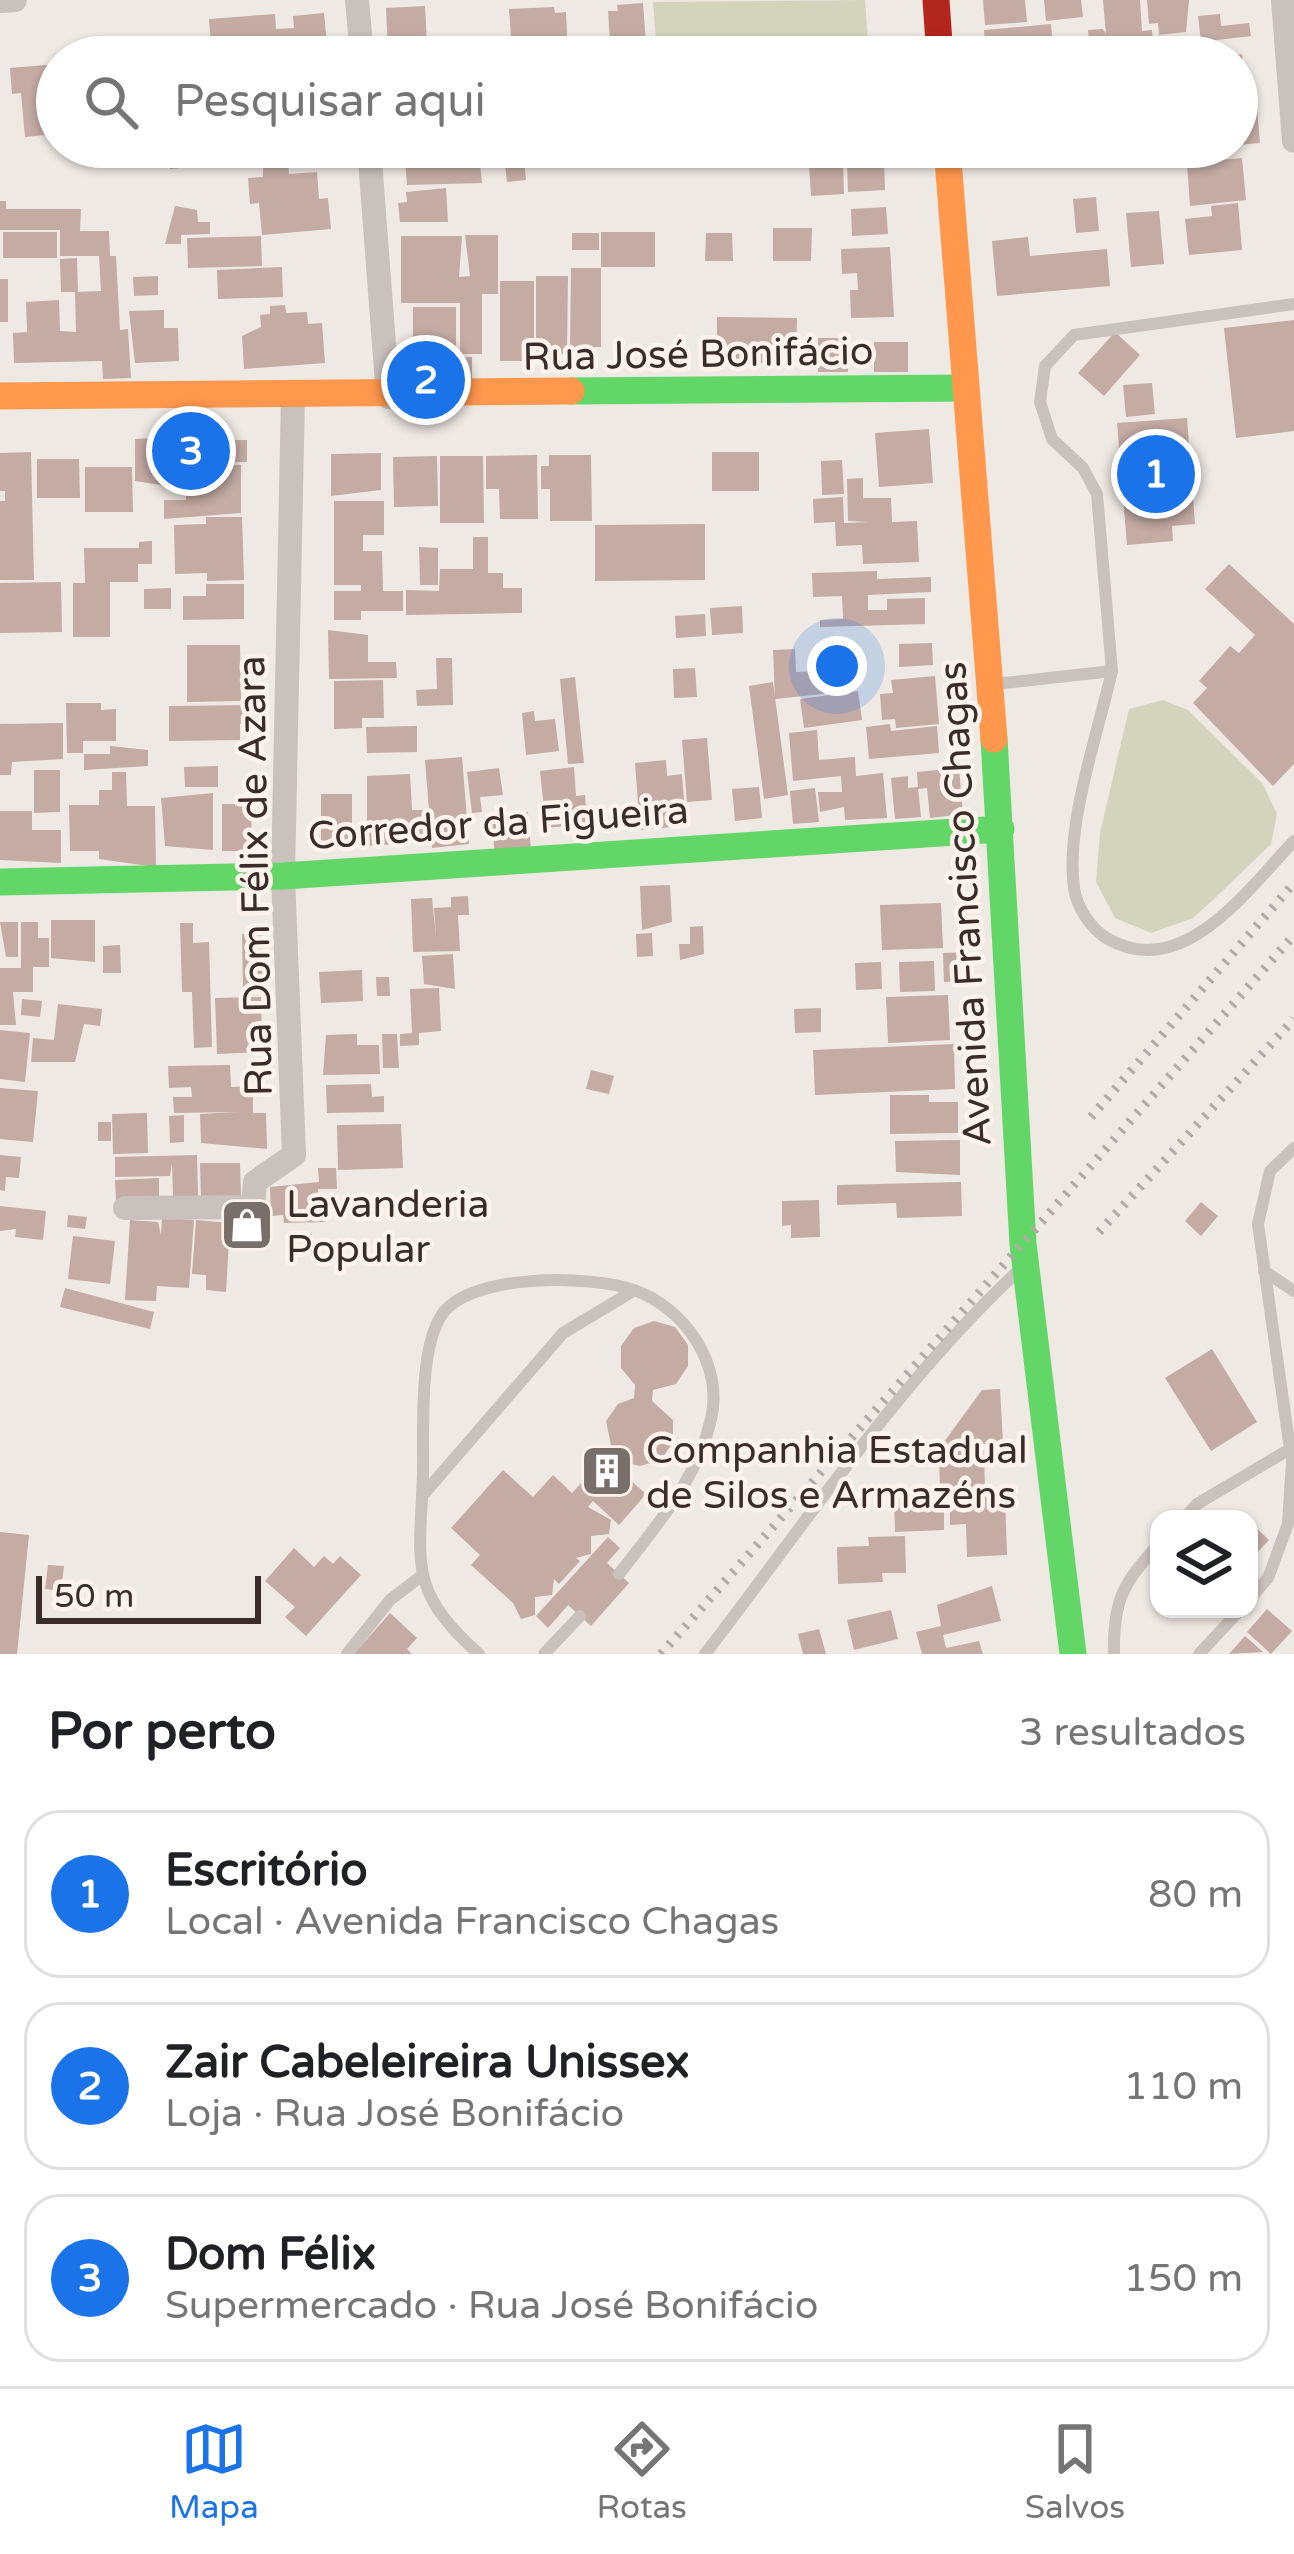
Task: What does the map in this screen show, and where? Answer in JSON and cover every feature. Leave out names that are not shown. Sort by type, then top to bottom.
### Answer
[{"type":"street","points":[[0,2],[14,0]]},
{"type":"street","points":[[358,0],[361,36]]},
{"type":"street","points":[[936,0],[939,36]]},
{"type":"street","points":[[1283,0],[1294,141]]},
{"type":"street","points":[[371,168],[388,397]]},
{"type":"street","name":"Avenida Francisco Chagas","points":[[949,168],[1001,829],[1024,1265],[1073,1654]]},
{"type":"street","name":"Rua José Bonifácio","points":[[0,396],[388,397],[966,388]]},
{"type":"street","name":"Rua Dom Félix de Azara","points":[[125,1208],[253,1207],[254,1182],[294,1155],[283,875],[293,396]]},
{"type":"street","name":"Corredor da Figueira","points":[[0,882],[283,875],[1001,829]]},
{"type":"lane","points":[[1294,304],[1074,335],[1045,366],[1040,401],[1052,439],[1083,468],[1097,494],[1112,671],[1076,839],[1074,890],[1093,930],[1127,950],[1165,948],[1206,932],[1294,841]]},
{"type":"lane","points":[[991,684],[1112,671]]},
{"type":"lane","points":[[1258,1590],[1268,1578],[1288,1524],[1292,1447],[1258,1224],[1270,1171],[1294,1148]]},
{"type":"lane","points":[[705,1654],[887,1412],[976,1310],[1024,1265]]},
{"type":"lane","points":[[1264,1271],[1294,1291]]},
{"type":"lane","points":[[479,1654],[449,1628],[420,1576],[427,1370],[443,1313],[482,1286],[532,1280],[634,1290],[684,1322],[709,1361],[713,1415],[692,1477],[619,1574]]},
{"type":"lane","points":[[422,1496],[563,1333],[634,1290]]},
{"type":"lane","points":[[1191,1510],[1292,1447]]},
{"type":"lane","points":[[1114,1654],[1113,1613],[1129,1576],[1150,1554]]},
{"type":"lane","points":[[347,1654],[390,1600],[420,1576]]},
{"type":"lane","points":[[544,1654],[580,1616]]},
{"type":"lane","points":[[1199,1654],[1233,1618]]},
{"type":"green space","points":[[865,0],[868,36],[655,36],[653,2]]},
{"type":"green space","points":[[1163,700],[1188,710],[1263,784],[1277,814],[1271,844],[1214,899],[1193,918],[1151,933],[1115,918],[1096,882],[1100,833],[1129,709]]},
{"type":"building","points":[[983,0],[1025,0],[1027,22],[985,25]]},
{"type":"building","points":[[1044,0],[1081,0],[1083,17],[1046,21]]},
{"type":"building","points":[[1103,0],[1140,0],[1142,31],[1152,30],[1152,36],[1089,36],[1088,30],[1103,29],[1106,34]]},
{"type":"building","points":[[1147,0],[1189,0],[1186,32],[1159,35],[1158,23],[1149,24]]},
{"type":"building","points":[[643,3],[645,36],[610,36],[608,11],[618,11],[617,5]]},
{"type":"building","points":[[425,6],[427,36],[387,36],[386,8]]},
{"type":"building","points":[[554,7],[555,13],[566,12],[567,36],[511,36],[509,9]]},
{"type":"building","points":[[324,13],[326,36],[210,36],[209,19],[275,14],[276,29],[294,28],[293,16]]},
{"type":"building","points":[[1220,14],[1221,26],[1249,23],[1251,36],[1200,36],[1198,16]]},
{"type":"building","points":[[1051,24],[1052,36],[984,36],[984,30]]},
{"type":"building","points":[[36,66],[36,136],[25,137],[21,93],[12,94],[10,68]]},
{"type":"building","points":[[263,168],[288,168],[289,174],[317,172],[319,199],[328,198],[331,229],[262,235],[259,203],[250,204],[248,178],[263,177]]},
{"type":"building","points":[[406,168],[480,168],[482,183],[407,185]]},
{"type":"building","points":[[505,168],[525,168],[526,180],[507,182]]},
{"type":"building","points":[[809,168],[843,168],[844,194],[811,196]]},
{"type":"building","points":[[847,168],[884,168],[885,190],[848,192]]},
{"type":"building","points":[[1187,168],[1243,168],[1246,200],[1190,206]]},
{"type":"building","points":[[446,188],[448,222],[400,222],[398,203],[407,202],[406,192]]},
{"type":"building","points":[[1096,197],[1099,231],[1076,233],[1073,199]]},
{"type":"building","points":[[0,201],[6,201],[6,209],[81,209],[80,231],[109,231],[110,256],[116,256],[120,330],[128,329],[131,378],[103,379],[102,361],[14,363],[13,333],[27,332],[26,302],[59,300],[60,331],[76,332],[75,292],[101,291],[99,256],[60,256],[60,230],[0,230]]},
{"type":"building","points":[[1238,203],[1242,250],[1189,255],[1185,219],[1212,216],[1211,206]]},
{"type":"building","points":[[175,206],[197,210],[198,222],[210,222],[210,234],[181,235],[181,244],[165,244]]},
{"type":"building","points":[[886,207],[888,234],[852,236],[851,209]]},
{"type":"building","points":[[1159,211],[1164,264],[1131,267],[1126,213]]},
{"type":"building","points":[[773,228],[812,228],[811,261],[773,261]]},
{"type":"building","points":[[3,232],[57,232],[57,258],[3,258]]},
{"type":"building","points":[[601,232],[655,232],[655,267],[601,267]]},
{"type":"building","points":[[572,233],[599,233],[599,250],[572,250]]},
{"type":"building","points":[[706,233],[732,233],[733,261],[705,261]]},
{"type":"building","points":[[465,235],[498,235],[498,294],[482,294],[482,354],[460,354],[460,303],[401,303],[401,236],[462,236],[459,277],[470,276]]},
{"type":"building","points":[[261,236],[262,266],[188,268],[187,238]]},
{"type":"building","points":[[1028,237],[1030,256],[1107,249],[1110,286],[997,296],[992,241]]},
{"type":"building","points":[[890,247],[894,317],[851,318],[850,290],[858,290],[857,273],[842,274],[841,249]]},
{"type":"building","points":[[77,258],[78,292],[61,292],[60,259]]},
{"type":"building","points":[[282,267],[283,297],[218,299],[217,270]]},
{"type":"building","points":[[571,268],[601,268],[601,347],[570,347]]},
{"type":"building","points":[[158,276],[158,295],[134,296],[133,277]]},
{"type":"building","points":[[536,276],[568,276],[567,354],[536,353]]},
{"type":"building","points":[[0,279],[8,279],[8,322],[0,322]]},
{"type":"building","points":[[500,281],[534,281],[534,361],[500,361]]},
{"type":"building","points":[[285,305],[286,313],[307,312],[308,324],[322,323],[325,363],[244,369],[242,336],[261,327],[260,315],[270,314],[270,306]]},
{"type":"building","points":[[413,307],[456,307],[456,352],[413,352]]},
{"type":"building","points":[[164,310],[164,328],[178,328],[179,361],[135,363],[129,311]]},
{"type":"building","points":[[717,317],[797,318],[796,363],[717,363]]},
{"type":"building","points":[[1294,320],[1294,431],[1236,438],[1224,328]]},
{"type":"building","points":[[1115,332],[1140,355],[1104,396],[1078,373]]},
{"type":"building","points":[[818,338],[847,338],[848,372],[818,372]]},
{"type":"building","points":[[874,342],[908,342],[908,372],[874,372]]},
{"type":"building","points":[[415,357],[472,357],[472,380],[415,380]]},
{"type":"building","points":[[1152,383],[1155,414],[1126,417],[1123,385]]},
{"type":"building","points":[[1187,418],[1195,524],[1172,526],[1173,541],[1127,545],[1117,423]]},
{"type":"building","points":[[929,429],[933,483],[879,487],[875,433]]},
{"type":"building","points":[[215,435],[215,440],[247,440],[247,462],[180,463],[180,488],[135,481],[135,439]]},
{"type":"building","points":[[31,452],[34,580],[0,580],[0,501],[5,501],[5,491],[0,491],[0,453]]},
{"type":"building","points":[[712,452],[759,452],[759,491],[712,491]]},
{"type":"building","points":[[381,453],[381,490],[331,496],[331,454]]},
{"type":"building","points":[[537,455],[538,519],[500,519],[499,489],[486,489],[486,456]]},
{"type":"building","points":[[549,455],[591,455],[592,521],[550,521],[550,489],[541,489],[541,466],[549,466]]},
{"type":"building","points":[[437,456],[438,506],[394,507],[393,457]]},
{"type":"building","points":[[440,456],[483,456],[484,523],[440,523]]},
{"type":"building","points":[[37,459],[79,459],[80,498],[37,498]]},
{"type":"building","points":[[842,460],[844,494],[822,495],[821,461]]},
{"type":"building","points":[[186,465],[241,465],[241,513],[164,519],[164,500],[186,500]]},
{"type":"building","points":[[85,467],[132,467],[133,512],[85,512]]},
{"type":"building","points":[[863,478],[863,498],[891,498],[892,522],[917,521],[919,562],[863,564],[862,545],[836,546],[835,522],[814,523],[813,499],[843,497],[844,523],[869,522],[848,521],[847,479]]},
{"type":"building","points":[[334,501],[384,501],[384,535],[363,535],[363,551],[382,551],[383,591],[403,591],[403,611],[361,611],[361,620],[334,620],[334,591],[361,591],[361,585],[334,585]]},
{"type":"building","points":[[206,517],[242,517],[244,580],[207,581],[207,573],[175,574],[174,525],[206,524]]},
{"type":"building","points":[[705,524],[705,580],[595,581],[595,525]]},
{"type":"building","points":[[473,537],[488,537],[488,573],[503,573],[503,588],[522,588],[522,613],[406,615],[406,590],[439,591],[440,569],[473,569]]},
{"type":"building","points":[[152,541],[152,564],[138,564],[138,582],[110,582],[110,637],[73,637],[73,583],[85,583],[84,548],[139,548],[139,542]]},
{"type":"building","points":[[419,547],[438,548],[438,585],[420,585]]},
{"type":"building","points":[[1229,564],[1294,624],[1294,764],[1273,786],[1193,703],[1207,688],[1199,681],[1230,646],[1239,653],[1255,635],[1205,589]]},
{"type":"building","points":[[877,571],[877,579],[931,577],[931,592],[868,595],[868,610],[887,610],[887,599],[925,598],[925,624],[820,627],[820,620],[843,619],[842,596],[813,597],[812,573]]},
{"type":"building","points":[[61,582],[62,632],[0,633],[0,583]]},
{"type":"building","points":[[206,584],[244,584],[244,619],[183,620],[183,596],[206,596]]},
{"type":"building","points":[[171,588],[171,609],[144,609],[144,589]]},
{"type":"building","points":[[742,606],[743,633],[712,635],[710,608]]},
{"type":"building","points":[[705,614],[706,636],[676,638],[675,616]]},
{"type":"building","points":[[328,630],[368,635],[368,662],[396,662],[397,678],[329,679]]},
{"type":"building","points":[[932,643],[933,665],[899,667],[899,644]]},
{"type":"building","points":[[187,645],[240,645],[241,701],[187,702]]},
{"type":"building","points":[[795,649],[796,672],[841,670],[842,692],[775,699],[773,650]]},
{"type":"building","points":[[436,658],[452,658],[453,705],[417,706],[416,690],[437,689]]},
{"type":"building","points":[[695,668],[697,697],[674,698],[673,669]]},
{"type":"building","points":[[935,676],[939,724],[896,728],[895,719],[882,720],[880,694],[893,693],[891,680]]},
{"type":"building","points":[[575,677],[584,763],[568,764],[560,679]]},
{"type":"building","points":[[383,680],[384,718],[362,718],[362,728],[334,729],[334,681]]},
{"type":"building","points":[[773,682],[788,795],[764,799],[749,686]]},
{"type":"building","points":[[858,691],[862,720],[804,728],[800,699]]},
{"type":"building","points":[[66,703],[101,703],[101,710],[116,709],[116,741],[83,741],[83,753],[67,753]]},
{"type":"building","points":[[259,705],[259,724],[240,724],[240,740],[169,741],[169,706]]},
{"type":"building","points":[[534,711],[535,721],[555,719],[559,751],[526,755],[522,713]]},
{"type":"building","points":[[63,723],[63,759],[12,762],[11,775],[0,775],[0,724]]},
{"type":"building","points":[[890,724],[891,731],[937,726],[939,753],[869,759],[866,727]]},
{"type":"building","points":[[417,726],[417,752],[367,753],[366,727]]},
{"type":"building","points":[[817,730],[819,760],[855,757],[856,776],[883,773],[887,818],[845,820],[844,807],[820,812],[818,792],[842,792],[841,776],[793,781],[789,733]]},
{"type":"building","points":[[707,738],[712,800],[687,802],[682,740]]},
{"type":"building","points":[[110,746],[148,750],[148,766],[84,770],[84,754],[110,754]]},
{"type":"building","points":[[462,757],[469,844],[432,848],[425,760]]},
{"type":"building","points":[[666,760],[667,776],[682,774],[685,813],[670,814],[671,827],[640,830],[635,763]]},
{"type":"building","points":[[218,766],[218,787],[185,787],[184,767]]},
{"type":"building","points":[[574,767],[576,796],[585,795],[587,824],[546,828],[540,771]]},
{"type":"building","points":[[499,768],[503,795],[480,797],[482,812],[472,813],[467,772]]},
{"type":"building","points":[[959,768],[963,814],[930,818],[927,788],[918,789],[917,772]]},
{"type":"building","points":[[34,770],[60,770],[60,812],[34,813]]},
{"type":"building","points":[[112,772],[126,772],[127,806],[155,806],[156,867],[99,859],[99,851],[70,851],[69,805],[99,805],[99,790],[112,790]]},
{"type":"building","points":[[410,774],[412,810],[423,810],[425,842],[367,846],[367,776]]},
{"type":"building","points":[[908,776],[908,788],[918,787],[921,817],[895,819],[891,778]]},
{"type":"building","points":[[759,787],[762,818],[735,821],[732,789]]},
{"type":"building","points":[[815,788],[819,822],[793,824],[790,791]]},
{"type":"building","points":[[213,793],[213,850],[165,846],[161,798]]},
{"type":"building","points":[[321,794],[352,794],[352,848],[321,848]]},
{"type":"building","points":[[222,804],[251,804],[252,851],[222,851]]},
{"type":"building","points":[[0,811],[32,811],[32,830],[61,830],[61,863],[0,860]]},
{"type":"building","points":[[528,812],[531,849],[495,853],[490,815]]},
{"type":"building","points":[[670,885],[672,922],[642,930],[640,886]]},
{"type":"building","points":[[468,896],[469,915],[458,915],[460,951],[413,952],[411,899],[432,898],[436,937],[434,908],[451,907],[451,897]]},
{"type":"building","points":[[941,903],[943,948],[882,950],[880,905]]},
{"type":"building","points":[[51,920],[95,920],[95,962],[51,958]]},
{"type":"building","points":[[0,922],[18,922],[18,957],[6,957]]},
{"type":"building","points":[[21,922],[38,922],[38,938],[49,938],[49,967],[33,967],[33,992],[13,992],[16,1025],[0,1025],[0,968],[21,968]]},
{"type":"building","points":[[180,923],[193,923],[193,943],[209,942],[212,1047],[194,1048],[192,992],[182,992]]},
{"type":"building","points":[[703,926],[704,954],[680,960],[679,944],[690,944],[690,927]]},
{"type":"building","points":[[263,933],[264,990],[243,991],[242,934]]},
{"type":"building","points":[[652,933],[653,956],[637,957],[636,934]]},
{"type":"building","points":[[120,945],[121,973],[103,973],[103,946]]},
{"type":"building","points":[[969,952],[970,981],[944,982],[943,953]]},
{"type":"building","points":[[453,954],[455,989],[424,984],[422,956]]},
{"type":"building","points":[[934,961],[935,991],[900,992],[899,962]]},
{"type":"building","points":[[881,962],[882,989],[856,990],[855,963]]},
{"type":"building","points":[[362,970],[363,1001],[321,1003],[319,972]]},
{"type":"building","points":[[376,977],[389,977],[390,996],[377,996]]},
{"type":"building","points":[[439,988],[441,1031],[419,1033],[419,1045],[400,1046],[400,1034],[412,1033],[410,989]]},
{"type":"building","points":[[948,995],[950,1040],[888,1043],[886,997]]},
{"type":"building","points":[[261,997],[262,1052],[217,1054],[215,998]]},
{"type":"building","points":[[22,999],[42,1001],[40,1017],[21,1015]]},
{"type":"building","points":[[58,1004],[102,1009],[100,1026],[84,1024],[75,1062],[31,1062],[33,1038],[54,1040]]},
{"type":"building","points":[[821,1008],[821,1032],[795,1033],[794,1009]]},
{"type":"building","points":[[0,1030],[30,1033],[25,1082],[0,1079]]},
{"type":"building","points":[[357,1034],[357,1045],[379,1045],[380,1074],[323,1075],[326,1035]]},
{"type":"building","points":[[382,1034],[397,1034],[399,1068],[383,1068]]},
{"type":"building","points":[[954,1044],[955,1089],[815,1095],[813,1050]]},
{"type":"building","points":[[230,1065],[231,1087],[253,1086],[253,1113],[266,1113],[267,1149],[201,1143],[200,1114],[237,1112],[174,1113],[173,1097],[192,1097],[191,1087],[169,1088],[168,1066]]},
{"type":"building","points":[[591,1070],[614,1076],[609,1094],[586,1089]]},
{"type":"building","points":[[371,1084],[372,1097],[384,1096],[384,1112],[327,1113],[326,1085]]},
{"type":"building","points":[[0,1088],[38,1091],[33,1142],[0,1139]]},
{"type":"building","points":[[890,1095],[929,1095],[929,1102],[958,1102],[958,1133],[890,1134]]},
{"type":"building","points":[[147,1113],[148,1153],[113,1154],[112,1114]]},
{"type":"building","points":[[184,1115],[184,1142],[170,1143],[169,1116]]},
{"type":"building","points":[[98,1122],[111,1122],[111,1141],[98,1141]]},
{"type":"building","points":[[401,1124],[403,1168],[338,1170],[337,1125]]},
{"type":"building","points":[[960,1140],[960,1175],[896,1172],[895,1141]]},
{"type":"building","points":[[0,1155],[21,1157],[19,1178],[6,1177],[5,1191],[0,1190]]},
{"type":"building","points":[[197,1155],[198,1196],[173,1197],[172,1163],[170,1176],[115,1177],[115,1157]]},
{"type":"building","points":[[200,1163],[240,1163],[241,1197],[201,1198]]},
{"type":"building","points":[[318,1168],[336,1168],[337,1189],[318,1189],[319,1209],[326,1209],[326,1222],[284,1223],[283,1215],[271,1216],[270,1187],[319,1182]]},
{"type":"building","points":[[159,1178],[159,1200],[116,1201],[115,1180]]},
{"type":"building","points":[[961,1182],[962,1216],[897,1218],[896,1203],[837,1205],[837,1185]]},
{"type":"building","points":[[819,1200],[820,1237],[791,1238],[791,1225],[782,1226],[782,1201]]},
{"type":"building","points":[[1201,1202],[1218,1216],[1201,1236],[1185,1221]]},
{"type":"building","points":[[0,1206],[46,1211],[43,1240],[15,1237],[16,1229],[0,1231]]},
{"type":"building","points":[[68,1215],[87,1217],[85,1229],[67,1227]]},
{"type":"building","points":[[162,1218],[194,1220],[189,1288],[157,1286],[156,1301],[125,1300],[130,1220],[158,1222],[161,1235]]},
{"type":"building","points":[[196,1220],[230,1223],[226,1292],[206,1290],[206,1275],[192,1274]]},
{"type":"building","points":[[73,1236],[115,1241],[110,1284],[68,1279]]},
{"type":"building","points":[[65,1288],[154,1312],[150,1329],[60,1307]]},
{"type":"building","name":"Companhia Estadual de Silos e Armazéns","points":[[654,1321],[675,1327],[688,1345],[688,1366],[676,1384],[653,1390],[652,1401],[673,1420],[673,1442],[661,1460],[640,1466],[628,1463],[620,1471],[646,1494],[619,1525],[593,1501],[588,1507],[611,1520],[609,1534],[591,1536],[591,1554],[576,1558],[580,1561],[559,1584],[554,1579],[552,1595],[535,1597],[535,1615],[521,1619],[513,1603],[471,1565],[480,1555],[451,1528],[503,1470],[533,1497],[553,1475],[572,1493],[612,1450],[606,1421],[618,1404],[634,1398],[635,1385],[621,1368],[621,1346],[634,1328]]},
{"type":"building","points":[[1212,1349],[1257,1422],[1211,1451],[1165,1378]]},
{"type":"building","points":[[1000,1389],[1003,1443],[941,1446],[982,1390]]},
{"type":"building","points":[[984,1450],[985,1493],[940,1494],[939,1451]]},
{"type":"building","points":[[1005,1496],[1007,1555],[967,1557],[966,1524],[950,1525],[950,1498]]},
{"type":"building","points":[[944,1497],[944,1530],[895,1532],[894,1498]]},
{"type":"building","points":[[1258,1530],[1269,1540],[1258,1552]]},
{"type":"building","points":[[0,1532],[29,1535],[17,1654],[0,1654]]},
{"type":"building","points":[[905,1536],[906,1573],[882,1573],[883,1582],[838,1584],[837,1547],[869,1546],[868,1537]]},
{"type":"building","points":[[608,1537],[620,1548],[607,1563],[629,1583],[591,1626],[568,1605],[548,1628],[536,1616]]},
{"type":"building","points":[[294,1548],[314,1567],[324,1556],[333,1564],[340,1556],[361,1575],[306,1636],[285,1617],[295,1607],[265,1581]]},
{"type":"building","points":[[48,1565],[64,1566],[61,1591],[45,1589]]},
{"type":"building","points":[[992,1586],[1001,1621],[943,1635],[946,1648],[979,1641],[983,1654],[922,1654],[916,1632],[941,1626],[937,1605]]},
{"type":"building","points":[[1267,1609],[1292,1631],[1271,1654],[1247,1632]]},
{"type":"building","points":[[891,1610],[898,1639],[854,1650],[847,1620]]},
{"type":"building","points":[[390,1613],[417,1638],[407,1649],[412,1654],[354,1654]]},
{"type":"building","points":[[819,1629],[826,1654],[803,1654],[798,1634]]},
{"type":"building","points":[[1245,1636],[1263,1652],[1229,1654]]},
{"type":"railway","points":[[1091,1117],[1294,883]]},
{"type":"railway","points":[[661,1654],[1294,935]]},
{"type":"railway","points":[[1099,1232],[1294,1019]]},
{"type":"traffic: fast","points":[[571,391],[966,388]]},
{"type":"traffic: fast","points":[[994,739],[1023,1244],[1073,1654]]},
{"type":"traffic: fast","points":[[0,882],[283,876],[1001,829]]},
{"type":"traffic: slow","points":[[949,168],[994,739]]},
{"type":"traffic: slow","points":[[0,396],[571,391]]},
{"type":"traffic: jam","points":[[936,0],[939,36]]},
{"type":"place","name":"Zair Cabeleireira Unissex","points":[[426,380]]},
{"type":"place","name":"Dom Félix","points":[[191,451]]},
{"type":"place","name":"Escritório","points":[[1156,474]]},
{"type":"place","name":"Lavanderia Popular","points":[[247,1225]]},
{"type":"place","name":"Companhia Estadual de Silos e Armazéns","points":[[607,1471]]}]
